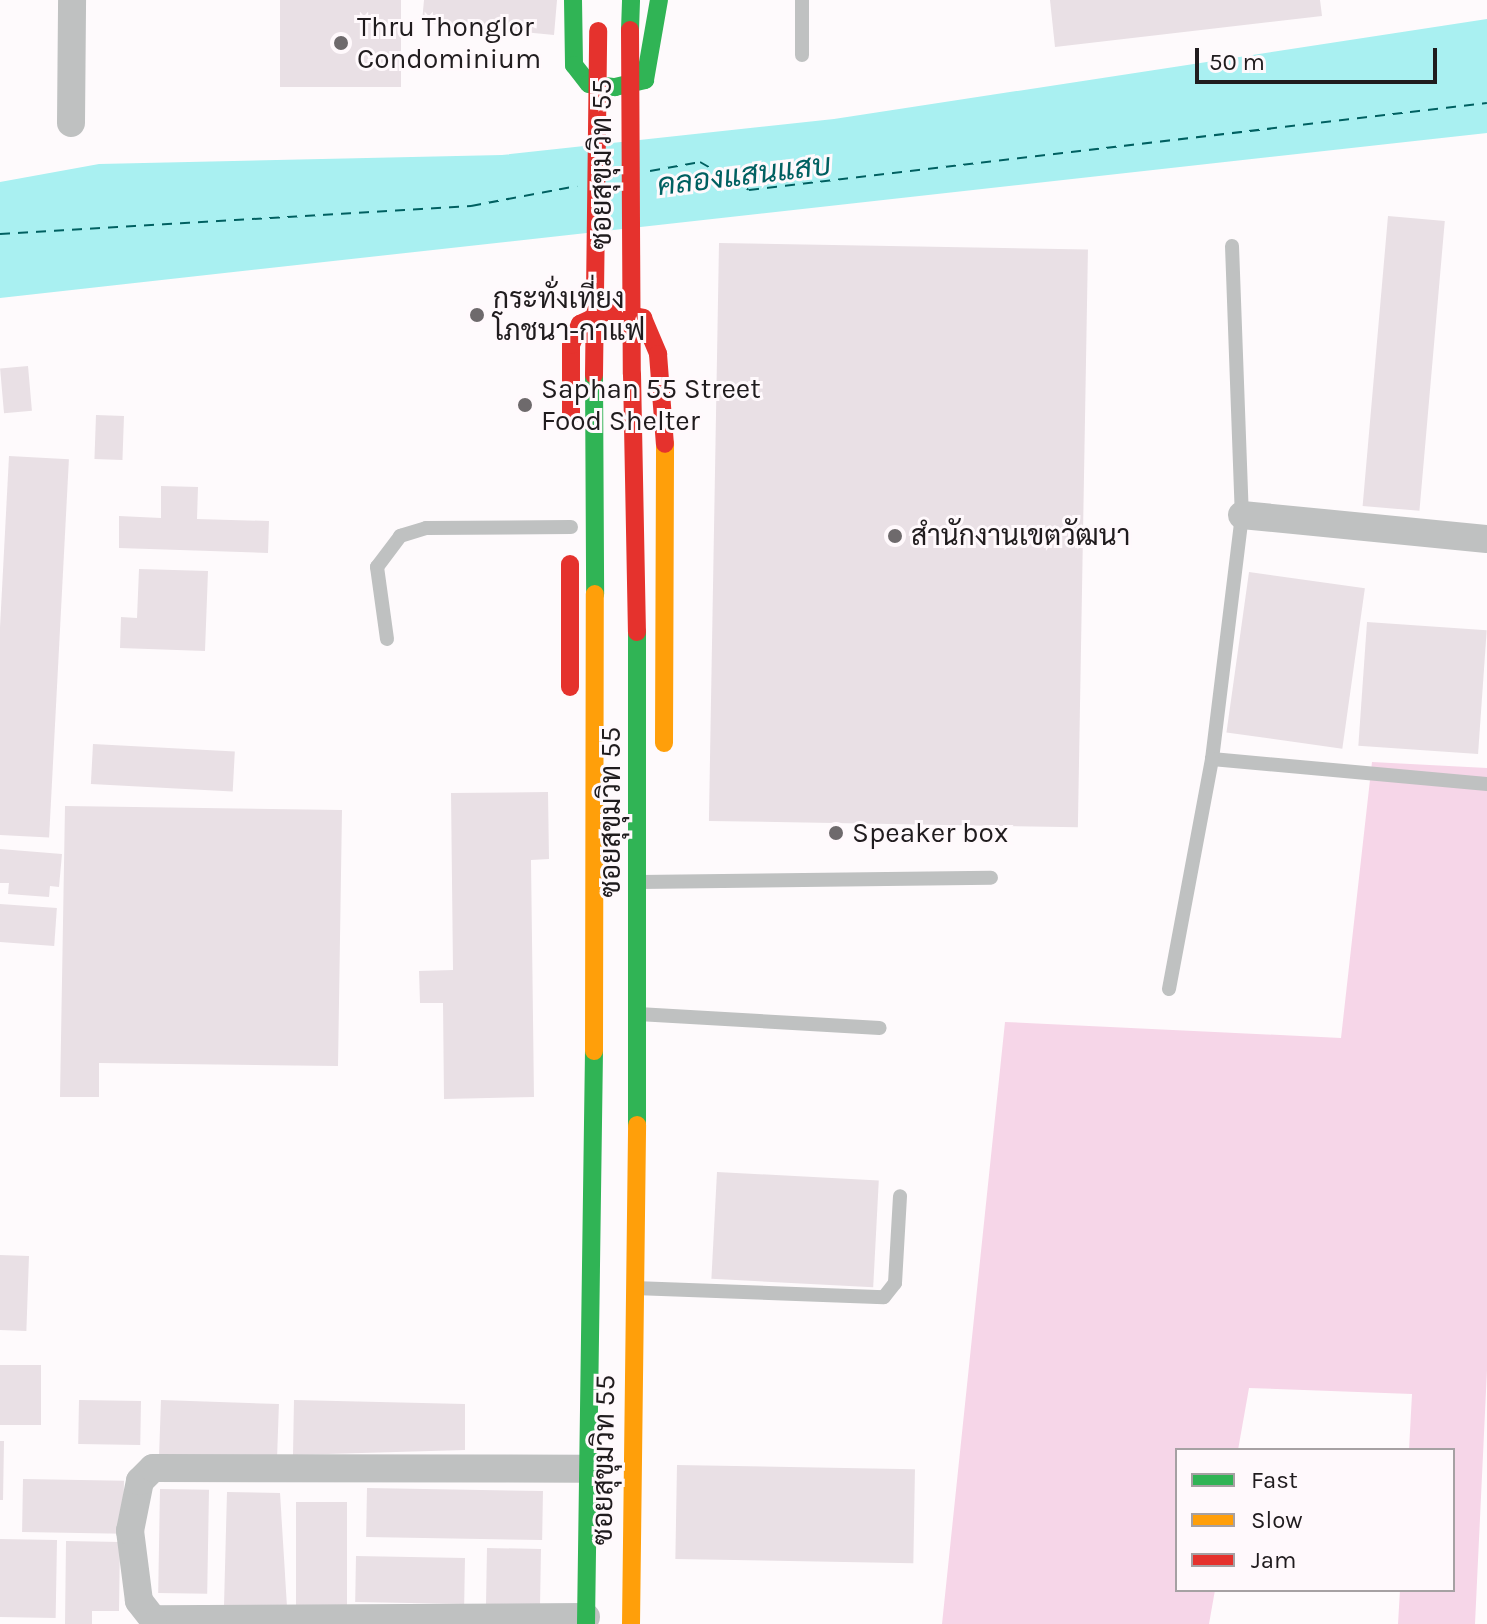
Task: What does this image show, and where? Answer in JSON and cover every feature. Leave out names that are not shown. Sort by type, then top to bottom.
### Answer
[{"type":"main road","points":[[573,0],[574,65],[589,84],[615,87],[645,80],[659,0]]},
{"type":"main road","name":"ซอยสุขุมวิท 55","points":[[631,0],[632,374],[640,815],[631,1624]]},
{"type":"main road","name":"ซอยสุขุมวิท 55","points":[[586,1621],[597,817],[594,375],[598,23]]},
{"type":"main road","points":[[571,436],[573,334],[593,315],[635,313],[656,338],[666,451],[664,746],[640,815]]},
{"type":"main road","points":[[571,520],[571,713]]},
{"type":"main road","points":[[572,743],[597,817]]},
{"type":"street","points":[[71,123],[72,0]]},
{"type":"street","points":[[1242,515],[1487,539]]},
{"type":"street","points":[[586,1621],[153,1619],[139,1601],[130,1531],[140,1481],[153,1468],[588,1469]]},
{"type":"lane","points":[[802,0],[802,55]]},
{"type":"lane","points":[[1169,989],[1212,759],[1242,515],[1232,246]]},
{"type":"lane","points":[[387,639],[377,567],[400,536],[426,528],[571,520]]},
{"type":"lane","points":[[1212,759],[1487,784]]},
{"type":"lane","points":[[639,882],[991,878]]},
{"type":"lane","points":[[638,1014],[880,1028]]},
{"type":"lane","points":[[634,1288],[884,1297],[895,1283],[900,1196]]},
{"type":"shaded area","points":[[1372,762],[1487,768],[1487,1370],[1475,1624],[1398,1624],[1400,1592],[1455,1592],[1455,1448],[1409,1448],[1412,1394],[1249,1388],[1238,1448],[1175,1448],[1175,1592],[1215,1592],[1209,1624],[942,1624],[1005,1022],[1341,1038]]},
{"type":"water","name":"คลองแสนแสบ","points":[[1487,19],[1487,133],[0,298],[0,182],[99,164],[502,155],[834,119]]},
{"type":"building","name":"Thru Thonglor Condominium","points":[[280,0],[401,0],[401,87],[280,87]]},
{"type":"building","points":[[424,0],[557,0],[554,35],[422,22]]},
{"type":"building","points":[[1050,0],[1320,0],[1322,16],[1055,47]]},
{"type":"building","points":[[1388,216],[1445,221],[1419,511],[1363,506]]},
{"type":"building","name":"สำนักงานเขตวัฒนา","points":[[719,243],[1088,249],[1078,827],[709,821]]},
{"type":"building","points":[[28,366],[32,411],[4,413],[0,368]]},
{"type":"building","points":[[96,415],[124,416],[122,460],[94,459]]},
{"type":"building","points":[[9,456],[69,459],[49,838],[0,835],[0,628]]},
{"type":"building","points":[[161,486],[198,487],[197,519],[269,521],[268,553],[119,548],[119,516],[161,518]]},
{"type":"building","points":[[139,569],[208,571],[205,651],[120,648],[121,617],[137,618]]},
{"type":"building","points":[[1249,572],[1365,588],[1342,749],[1226,732]]},
{"type":"building","points":[[1367,622],[1487,630],[1478,754],[1358,746]]},
{"type":"building","points":[[93,744],[235,751],[233,791],[91,784]]},
{"type":"building","points":[[548,792],[549,859],[531,860],[534,1097],[444,1099],[443,1003],[420,1003],[419,971],[453,970],[451,793]]},
{"type":"building","points":[[65,806],[342,810],[338,1066],[99,1063],[99,1097],[60,1097]]},
{"type":"building","points":[[0,849],[62,854],[59,887],[50,886],[49,897],[8,894],[9,883],[0,883]]},
{"type":"building","points":[[0,904],[57,908],[54,946],[0,942]]},
{"type":"building","points":[[717,1172],[879,1180],[873,1287],[711,1279]]},
{"type":"building","points":[[0,1255],[29,1256],[26,1331],[0,1330]]},
{"type":"building","points":[[0,1365],[41,1365],[41,1425],[0,1425]]},
{"type":"building","points":[[79,1400],[141,1401],[140,1445],[78,1444]]},
{"type":"building","points":[[161,1400],[279,1404],[277,1459],[159,1455]]},
{"type":"building","points":[[294,1400],[465,1404],[465,1450],[293,1455]]},
{"type":"building","points":[[0,1441],[4,1441],[3,1500],[0,1500]]},
{"type":"building","points":[[677,1465],[915,1469],[913,1563],[675,1559]]},
{"type":"building","points":[[23,1479],[124,1481],[123,1534],[22,1532]]},
{"type":"building","points":[[367,1488],[543,1491],[542,1540],[366,1537]]},
{"type":"building","points":[[160,1489],[209,1490],[207,1594],[158,1593]]},
{"type":"building","points":[[227,1492],[280,1493],[287,1607],[224,1606]]},
{"type":"building","points":[[296,1502],[347,1502],[347,1610],[296,1610]]},
{"type":"building","points":[[0,1539],[57,1540],[56,1618],[0,1617]]},
{"type":"building","points":[[66,1541],[120,1542],[119,1611],[92,1611],[92,1624],[65,1624]]},
{"type":"building","points":[[487,1548],[541,1549],[540,1609],[486,1608]]},
{"type":"building","points":[[356,1556],[465,1558],[464,1604],[355,1602]]},
{"type":"ferry route","points":[[650,171],[700,162],[749,190],[1487,103]]},
{"type":"ferry route","points":[[0,234],[471,206],[577,186]]},
{"type":"traffic: fast","points":[[573,0],[574,65],[589,84],[615,87],[645,80],[659,0]]},
{"type":"traffic: fast","points":[[630,30],[631,0]]},
{"type":"traffic: fast","points":[[594,375],[595,594]]},
{"type":"traffic: fast","points":[[637,632],[637,1125]]},
{"type":"traffic: fast","points":[[586,1624],[594,1051]]},
{"type":"traffic: slow","points":[[664,743],[665,444]]},
{"type":"traffic: slow","points":[[594,1051],[595,594]]},
{"type":"traffic: slow","points":[[631,1624],[637,1125]]},
{"type":"traffic: jam","points":[[630,30],[632,374]]},
{"type":"traffic: jam","points":[[594,375],[598,31]]},
{"type":"traffic: jam","points":[[571,415],[571,345],[580,324],[608,311],[643,318],[658,354],[665,444]]},
{"type":"traffic: jam","points":[[632,374],[637,632]]},
{"type":"traffic: jam","points":[[570,564],[570,687]]},
{"type":"place","name":"Thru Thonglor Condominium","points":[[341,43]]},
{"type":"place","name":"กระทั่งเที่ยง โภชนา-กาแฟ","points":[[477,315]]},
{"type":"place","name":"Saphan 55 Street Food Shelter","points":[[525,405]]},
{"type":"place","name":"สำนักงานเขตวัฒนา","points":[[895,536]]},
{"type":"place","name":"Speaker box","points":[[836,833]]}]
